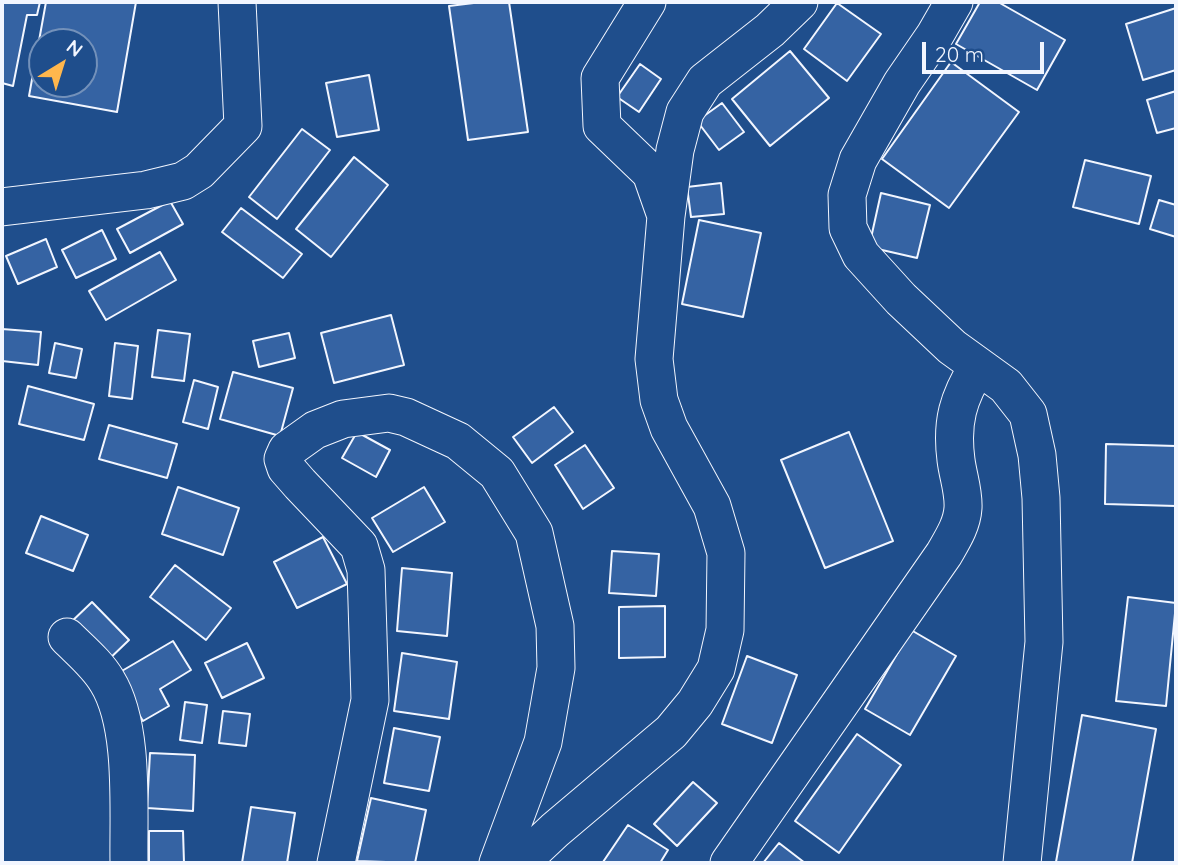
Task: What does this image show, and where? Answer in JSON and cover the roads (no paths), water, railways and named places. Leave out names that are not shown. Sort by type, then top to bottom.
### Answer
[{"type":"street","points":[[2,207],[146,190],[183,181],[199,171],[243,126],[237,2]]},
{"type":"street","points":[[647,2],[600,78],[602,126],[651,173],[666,216]]},
{"type":"street","points":[[520,863],[555,830],[671,733],[695,704],[716,670],[725,630],[726,553],[712,506],[669,429],[659,400],[654,359],[666,216],[675,150],[685,112],[705,81],[770,30],[799,2]]},
{"type":"street","points":[[954,2],[890,103],[858,160],[846,195],[848,228],[860,255],[901,299],[953,347],[1006,386],[1028,414],[1037,455],[1040,488],[1044,642],[1022,863]]},
{"type":"street","points":[[729,863],[944,554],[957,530],[963,509],[956,459],[955,419],[963,390],[978,366]]},
{"type":"street","points":[[336,863],[370,700],[366,570],[359,546],[286,468],[283,459],[287,450],[315,430],[343,419],[388,413],[406,417],[458,441],[497,473],[534,533],[548,589],[555,626],[556,668],[543,742],[498,863]]},
{"type":"street","points":[[66,638],[91,661],[107,681],[118,703],[126,732],[129,863]]}]
